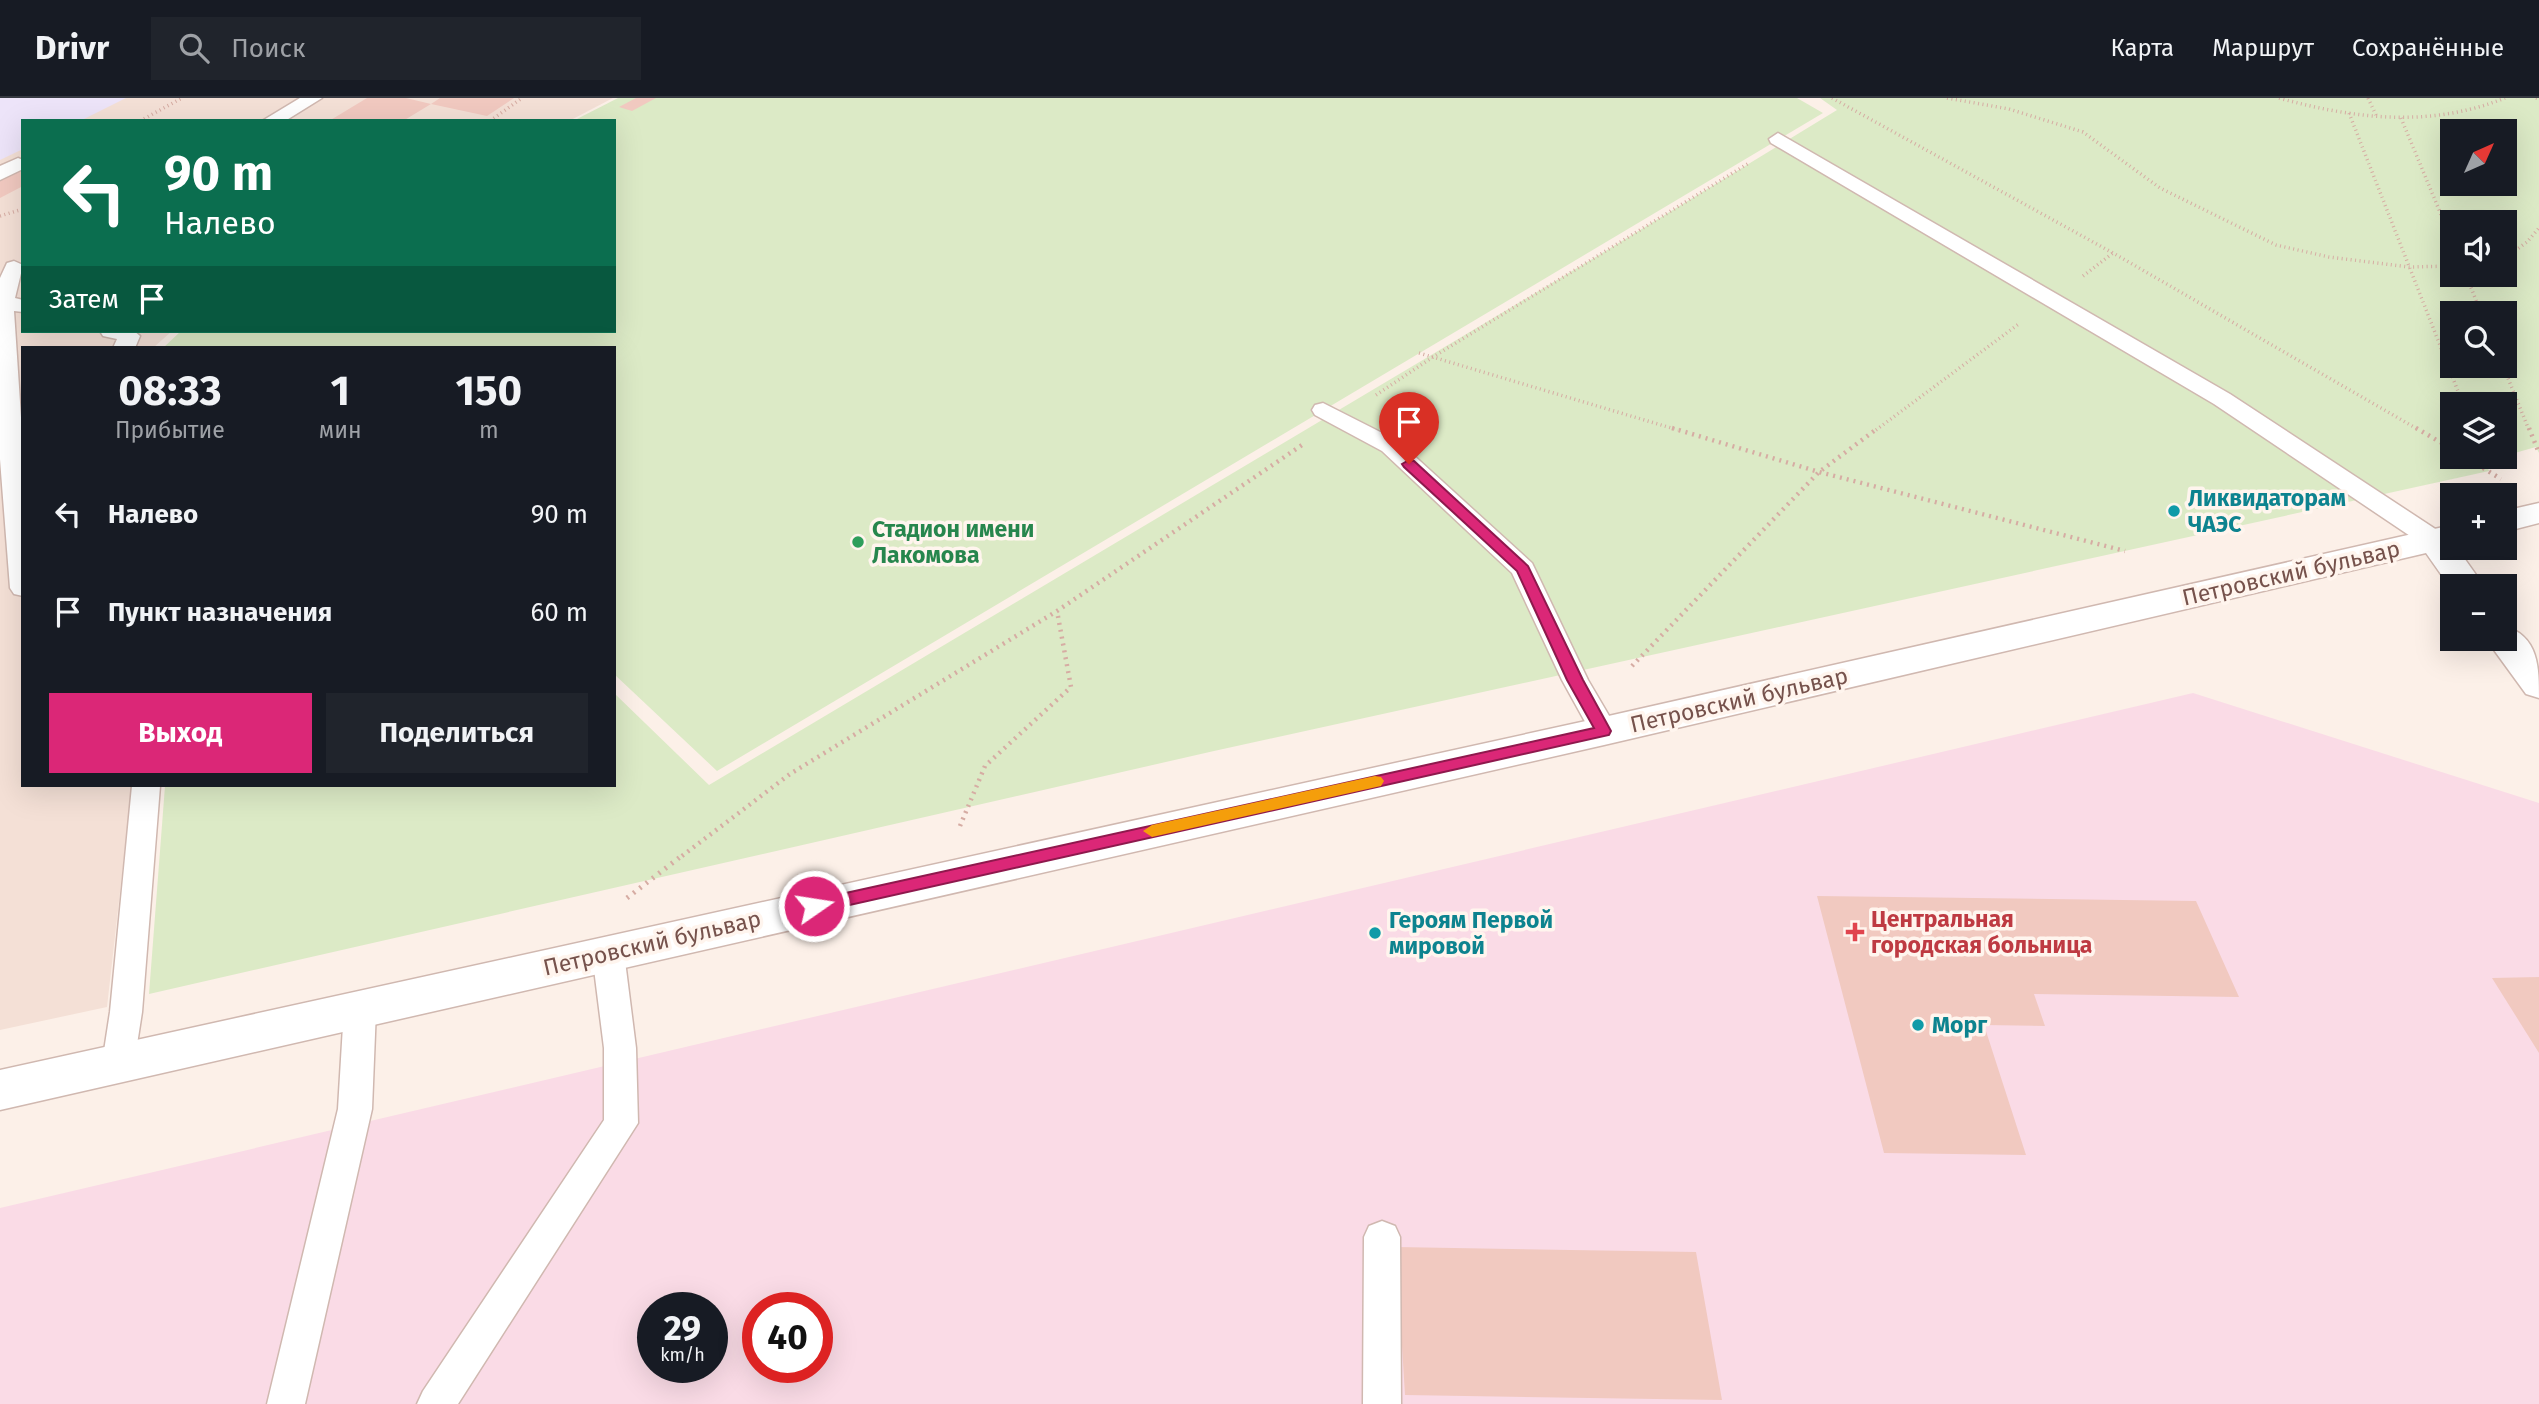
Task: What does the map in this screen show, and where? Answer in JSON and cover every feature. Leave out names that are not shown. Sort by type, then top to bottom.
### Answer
[{"type":"street","points":[[2517,519],[2539,513]]},
{"type":"street","name":"Петровский бульвар","points":[[0,1090],[1604,731],[2440,539]]},
{"type":"street","points":[[2514,651],[2539,685]]},
{"type":"lane","points":[[275,119],[313,98]]},
{"type":"lane","points":[[1780,141],[2222,399],[2440,536]]},
{"type":"lane","points":[[0,174],[18,164]]},
{"type":"lane","points":[[12,265],[15,518],[21,570]]},
{"type":"lane","points":[[1331,415],[1390,446],[1523,569],[1575,680],[1604,731]]},
{"type":"lane","points":[[118,1064],[126,1012],[146,787]]},
{"type":"lane","points":[[436,1404],[621,1123],[620,1048],[608,953]]},
{"type":"lane","points":[[286,1404],[355,1109],[360,1009]]},
{"type":"lane","points":[[1382,1237],[1382,1404]]},
{"type":"path","points":[[144,119],[182,98]]},
{"type":"path","points":[[492,119],[522,98]]},
{"type":"path","points":[[1832,98],[2113,253],[2440,442]]},
{"type":"path","points":[[1947,98],[2009,108],[2083,132],[2160,188],[2276,245],[2329,257],[2409,267],[2440,266]]},
{"type":"path","points":[[2279,98],[2305,106],[2401,118],[2427,118],[2473,112],[2505,98]]},
{"type":"path","points":[[2368,98],[2376,116]]},
{"type":"path","points":[[2349,113],[2458,392]]},
{"type":"path","points":[[2401,118],[2440,212]]},
{"type":"path","points":[[619,904],[790,774],[1057,611],[1331,415],[1433,357],[1780,141]]},
{"type":"path","points":[[0,216],[21,209]]},
{"type":"path","points":[[2517,249],[2539,228]]},
{"type":"path","points":[[1632,666],[1819,472],[2113,253]]},
{"type":"path","points":[[1419,353],[1819,472],[2125,551]]},
{"type":"path","points":[[2508,378],[2539,453]]},
{"type":"path","points":[[960,825],[985,766],[1071,687],[1057,611]]},
{"type":"shaded area","points":[[0,98],[613,98],[573,119],[21,119],[21,333],[170,333],[155,346],[21,346],[21,787],[132,787],[107,1007],[0,1030]]},
{"type":"shaded area","points":[[0,98],[126,98],[84,119],[21,119],[21,150],[0,160]]},
{"type":"shaded area","name":"Центральная городская больница","points":[[2193,693],[2539,803],[2539,1404],[0,1404],[0,1208]]},
{"type":"green space","name":"Стадион имени Лакомова","points":[[618,98],[1797,98],[1823,113],[717,771],[616,676],[616,346],[165,346],[179,333],[616,333],[616,119],[577,119]]},
{"type":"green space","points":[[1820,98],[2539,98],[2539,453],[2536,447],[2517,452],[2517,392],[2440,392],[2440,469],[2489,471],[1214,751],[149,994],[165,787],[616,787],[616,695],[709,785],[1599,255],[1837,110]]},
{"type":"building","points":[[367,98],[406,98],[431,104],[406,119],[332,119]]},
{"type":"building","points":[[440,98],[514,98],[487,116],[431,104]]},
{"type":"building","points":[[636,98],[656,98],[632,111],[619,107]]},
{"type":"building","points":[[21,168],[21,187],[0,198],[0,179]]},
{"type":"building","name":"Морг","points":[[1817,896],[2196,901],[2239,997],[2034,994],[2045,1026],[1984,1025],[2026,1155],[1884,1153]]},
{"type":"building","points":[[2539,977],[2539,1053],[2492,978]]},
{"type":"building","points":[[1396,1247],[1696,1252],[1722,1400],[1405,1395]]},
{"type":"slow traffic","points":[[1152,831],[1375,781]]},
{"type":"place","name":"Ликвидаторам ЧАЭС","points":[[2174,511]]},
{"type":"place","name":"Стадион имени Лакомова","points":[[858,542]]},
{"type":"place","name":"Центральная городская больница","points":[[1855,932]]},
{"type":"place","name":"Героям Первой мировой","points":[[1375,933]]},
{"type":"place","name":"Морг","points":[[1918,1025]]},
{"type":"route","points":[[814,906],[1604,731],[1575,680],[1523,569],[1409,464]]}]
